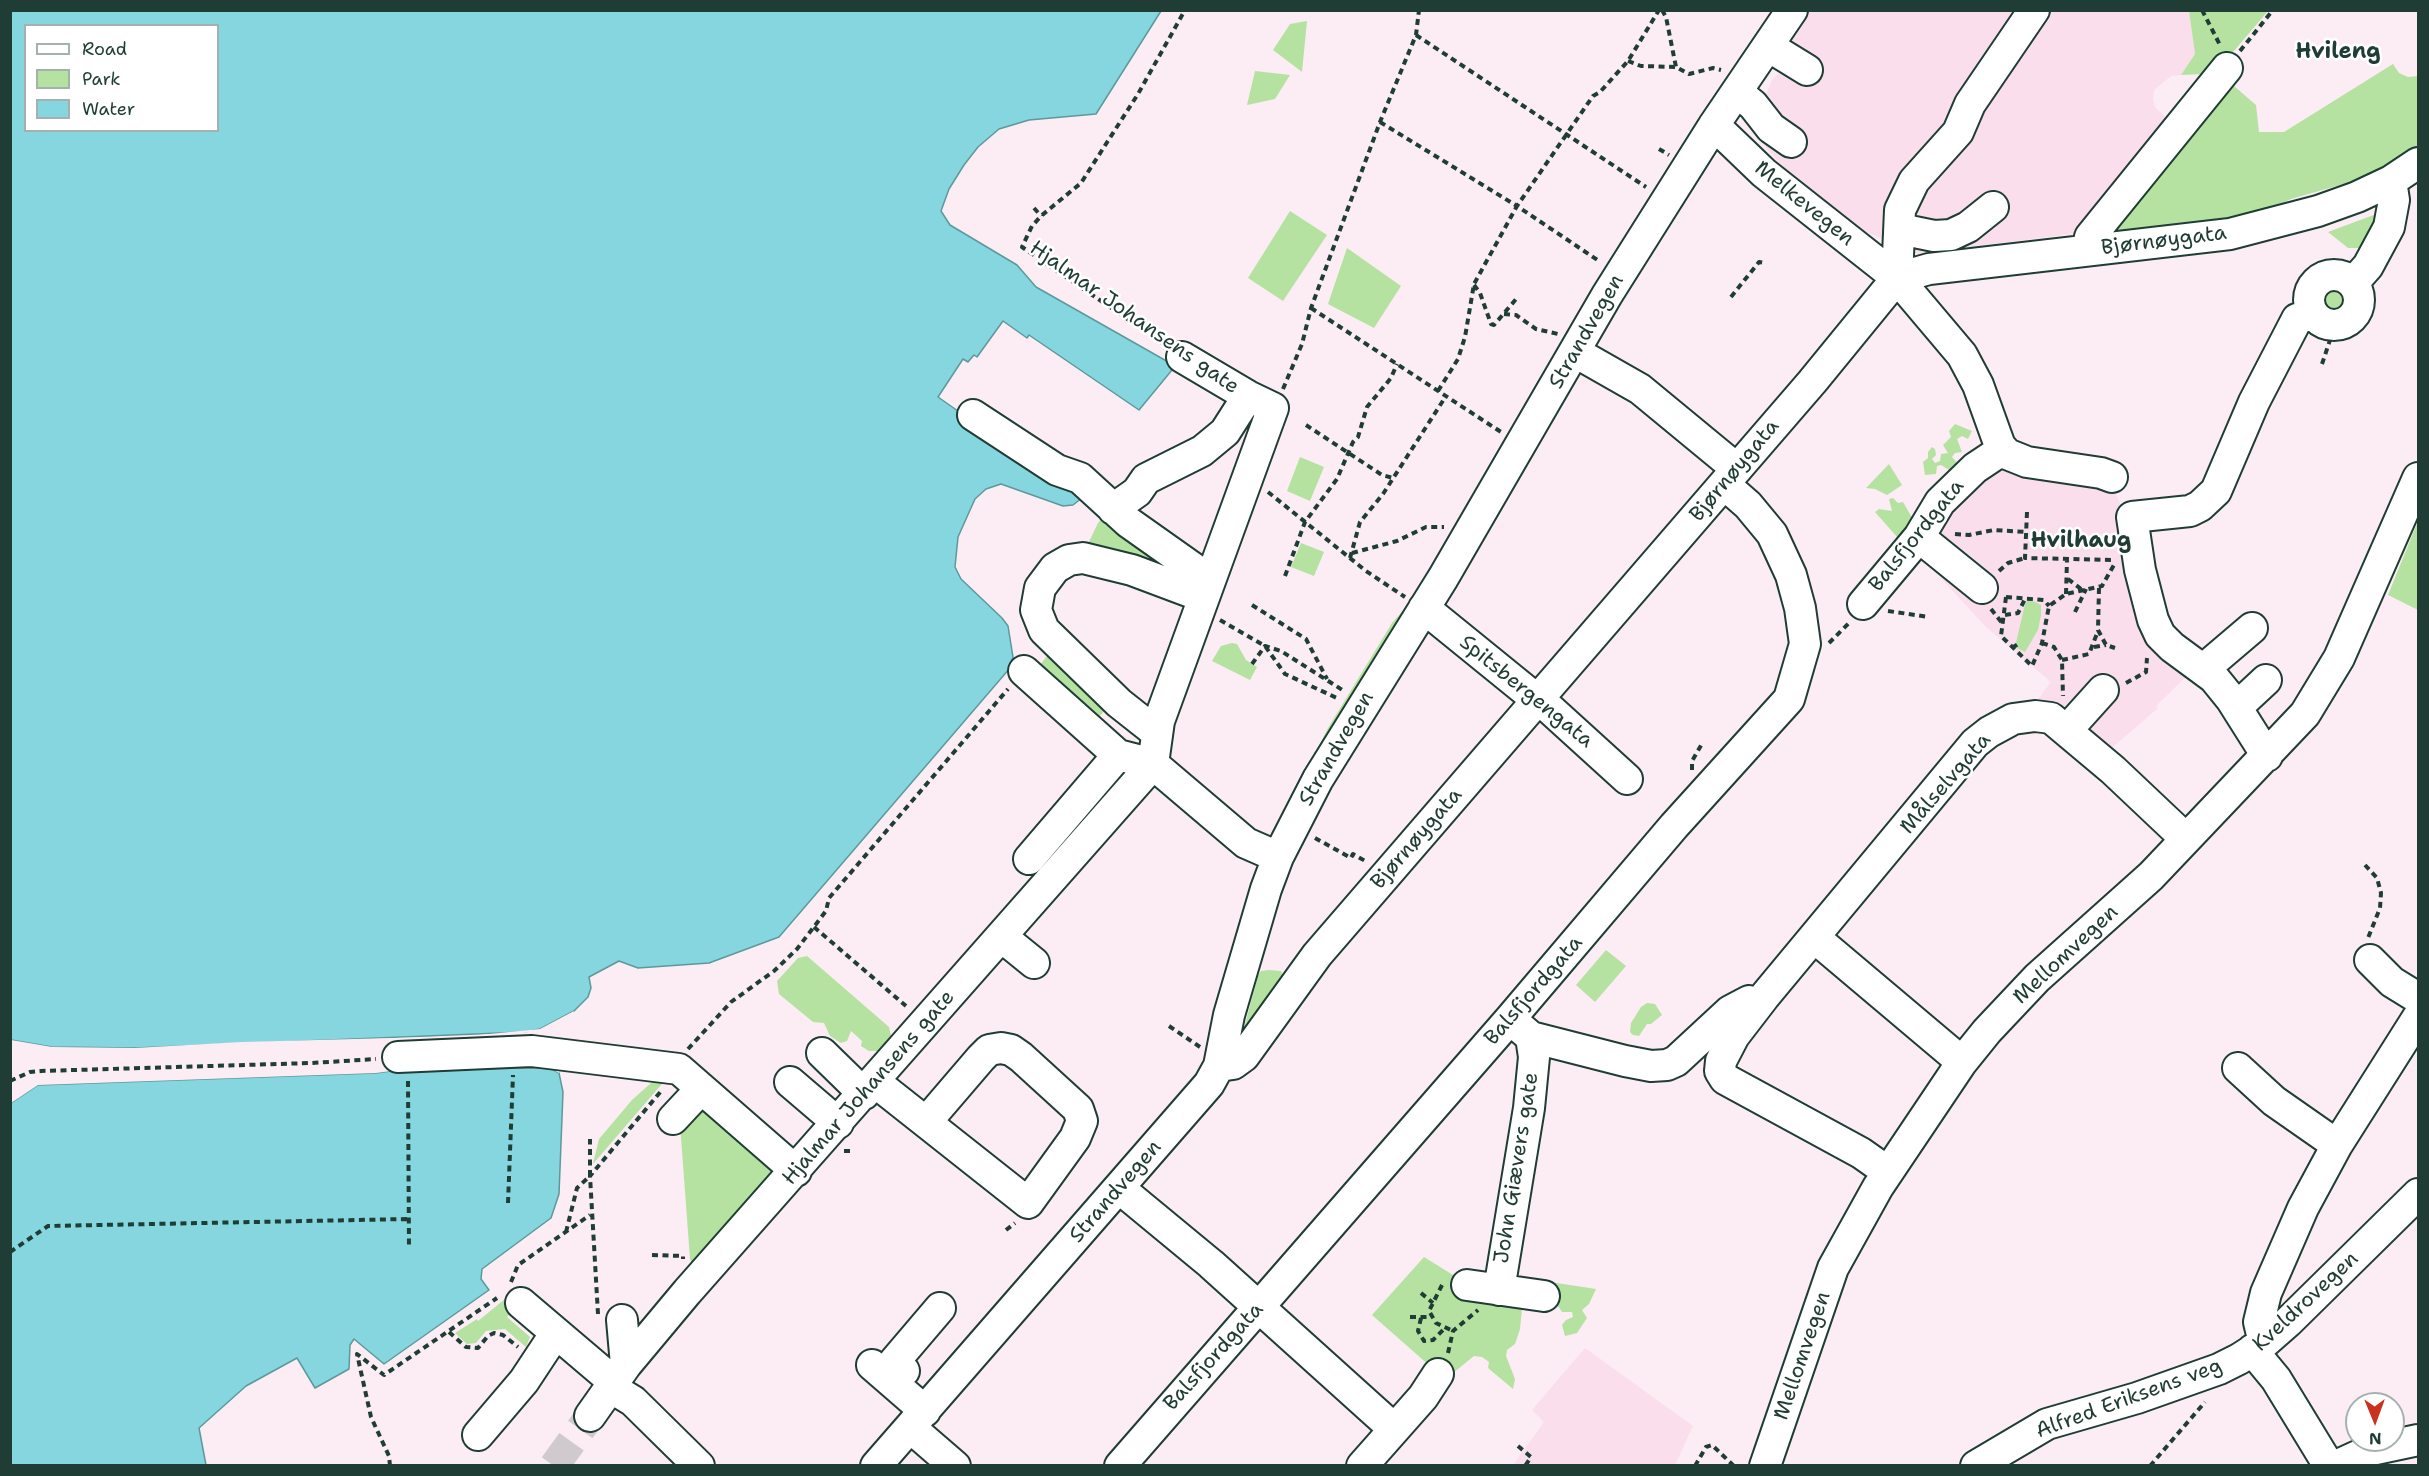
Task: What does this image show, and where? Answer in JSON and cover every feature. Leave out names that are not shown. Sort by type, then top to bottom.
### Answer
[{"type":"street","name":"Strandvegen","points":[[876,1466],[1209,1084],[1210,1057],[1229,1015],[1278,857],[1414,602],[1568,343],[1607,295],[1714,125],[1731,82],[1768,45],[1792,10]]},
{"type":"street","points":[[1897,278],[1900,210],[1914,181],[1958,132],[1970,104],[2034,10]]},
{"type":"street","points":[[1768,45],[1807,70]]},
{"type":"street","points":[[2087,250],[2090,237],[2229,65]]},
{"type":"street","points":[[1731,82],[1754,105],[1771,128],[1791,142]]},
{"type":"street","name":"Melkevegen","points":[[1714,125],[1764,173],[1897,278],[1962,355],[1978,385],[2002,450]]},
{"type":"street","name":"Bjørnøygata","points":[[1210,1057],[1233,1064],[1244,1056],[1317,955],[1875,308],[1897,278],[1929,269],[2230,234],[2318,211],[2391,182],[2418,163]]},
{"type":"street","points":[[2353,283],[2368,266],[2389,227],[2394,200],[2391,182]]},
{"type":"street","points":[[1900,229],[1934,236],[1952,235],[1968,227],[1993,207]]},
{"type":"street","points":[[2267,756],[2236,707],[2205,668],[2165,642],[2155,625],[2140,570],[2132,517],[2190,511],[2200,506],[2216,492],[2254,402],[2297,320],[2350,321],[2359,306],[2360,298],[2353,283],[2338,275],[2321,278],[2310,290],[2308,298],[2323,320]]},
{"type":"street","name":"Balsfjordgata","points":[[1120,1466],[1259,1307],[1520,1028],[1674,826],[1784,706],[1797,678],[1804,645],[1800,608],[1789,568],[1772,534],[1748,506],[1730,477],[1640,389],[1568,343]]},
{"type":"street","name":"Hjalmar Johansens gate","points":[[1182,357],[1260,402]]},
{"type":"street","points":[[1153,764],[1157,733],[1208,597],[1249,477],[1260,402]]},
{"type":"street","points":[[1110,506],[1137,492],[1146,479],[1202,451],[1260,402]]},
{"type":"street","points":[[973,415],[1057,470],[1080,478],[1208,597]]},
{"type":"street","points":[[2002,450],[2012,457],[2027,462],[2101,473],[2112,477]]},
{"type":"street","name":"Balsfjordgata","points":[[1871,606],[1922,533],[1931,515],[1953,488],[1975,468],[2002,450]]},
{"type":"street","name":"Mellomvegen","points":[[1765,1466],[1833,1268],[1888,1172],[1962,1062],[1987,1031],[2037,978],[2137,890],[2305,714],[2339,658],[2418,478]]},
{"type":"street","points":[[1922,533],[1994,592]]},
{"type":"street","points":[[1157,733],[1119,703],[1047,635],[1037,616],[1040,588],[1055,568],[1070,560],[1083,558],[1132,570],[1208,597]]},
{"type":"street","name":"Spitsbergengata","points":[[1414,602],[1524,690],[1539,699],[1627,779]]},
{"type":"street","points":[[2205,668],[2252,628]]},
{"type":"street","points":[[1024,671],[1118,755],[1153,764],[1245,843],[1278,857]]},
{"type":"street","points":[[2236,707],[2266,680]]},
{"type":"street","points":[[2067,730],[2103,690]]},
{"type":"street","name":"Målselvgata","points":[[1888,1172],[1862,1153],[1736,1086],[1721,1075],[1724,1054],[1764,997],[1975,743],[1989,732],[2013,719],[2035,716],[2051,718],[2186,839]]},
{"type":"street","points":[[1029,859],[1118,755]]},
{"type":"street","name":"Hjalmar Johansens gate","points":[[590,1416],[617,1378],[925,1022],[1153,764]]},
{"type":"street","points":[[1002,937],[1034,963]]},
{"type":"street","points":[[1815,938],[1962,1062]]},
{"type":"street","points":[[2370,960],[2392,982],[2418,998]]},
{"type":"street","name":"Målselvgata","points":[[1520,1028],[1625,1061],[1651,1066],[1667,1065],[1676,1061],[1730,1011],[1740,1004],[1764,997]]},
{"type":"street","points":[[2329,1466],[2258,1347],[2259,1322],[2266,1293],[2303,1208],[2337,1145],[2418,1017]]},
{"type":"street","name":"John Giævers gate","points":[[1499,1290],[1520,1076],[1534,1049],[1520,1028]]},
{"type":"street","points":[[822,1053],[869,1088],[919,1119],[1028,1203],[1064,1155],[1080,1130],[1082,1121],[1078,1109],[1021,1057],[1001,1048],[989,1050],[919,1119]]},
{"type":"street","points":[[403,1064],[532,1051],[679,1069],[796,1171]]},
{"type":"street","points":[[2238,1068],[2274,1101],[2337,1145]]},
{"type":"street","points":[[790,1082],[838,1123]]},
{"type":"street","points":[[673,1119],[701,1089]]},
{"type":"street","points":[[1119,1188],[1180,1237],[1394,1428]]},
{"type":"street","name":"Kveldrovegen","points":[[2237,1380],[2258,1347],[2321,1291],[2418,1194]]},
{"type":"street","points":[[1462,1294],[1499,1290],[1544,1296]]},
{"type":"street","points":[[510,1296],[555,1334],[617,1378],[633,1401],[699,1466]]},
{"type":"street","points":[[904,1371],[894,1362],[940,1308]]},
{"type":"street","points":[[610,1319],[617,1378]]},
{"type":"street","points":[[478,1435],[492,1421],[555,1334]]},
{"type":"street","name":"Alfred Eriksens veg","points":[[1976,1466],[2047,1424],[2219,1369],[2258,1347]]},
{"type":"street","points":[[873,1365],[955,1466]]},
{"type":"street","points":[[1362,1466],[1423,1397],[1438,1374]]},
{"type":"street","points":[[2336,1466],[2371,1450],[2418,1440]]},
{"type":"path","name":"Hjalmar Johansens gate","points":[[1182,357],[1022,246],[1032,226],[1041,216],[1081,183],[1138,94],[1185,10]]},
{"type":"path","points":[[1260,402],[1302,344],[1311,308],[1380,122],[1416,35],[1419,10]]},
{"type":"path","points":[[1438,391],[1461,348],[1474,284],[1518,206],[1593,96],[1600,92],[1628,61],[1660,10],[1667,22],[1676,67]]},
{"type":"path","points":[[2202,10],[2229,65],[2273,10]]},
{"type":"path","points":[[1416,35],[1648,188]]},
{"type":"path","points":[[1628,61],[1641,66],[1676,67],[1689,74],[1713,68],[1731,82]]},
{"type":"path","points":[[1380,122],[1518,206],[1597,259]]},
{"type":"path","points":[[1659,149],[1669,156]]},
{"type":"path","points":[[1034,208],[1041,216]]},
{"type":"path","points":[[1731,297],[1759,262],[1765,263]]},
{"type":"path","points":[[1474,284],[1480,292],[1491,324],[1494,325],[1517,298]]},
{"type":"path","points":[[1311,308],[1499,431]]},
{"type":"path","points":[[1504,314],[1516,315],[1536,329],[1568,343]]},
{"type":"path","points":[[2322,364],[2323,320]]},
{"type":"path","points":[[1285,576],[1305,522],[1337,479],[1367,407],[1390,378],[1397,364]]},
{"type":"path","points":[[1351,555],[1352,542],[1360,522],[1373,508],[1446,396]]},
{"type":"path","points":[[1306,425],[1349,454],[1393,478]]},
{"type":"path","points":[[1249,477],[1305,522],[1414,602]]},
{"type":"path","points":[[2025,558],[2027,512]]},
{"type":"path","points":[[1351,555],[1397,542],[1426,527],[1448,528]]},
{"type":"path","points":[[1922,533],[1956,534],[1994,530],[2027,532]]},
{"type":"path","points":[[2001,636],[2032,666],[2042,643],[2049,606],[2066,594],[2099,588],[2106,581],[2117,560],[2025,558],[2008,563],[1994,592],[2025,598],[2035,596],[2044,600],[2049,606]]},
{"type":"path","points":[[2066,594],[2067,560]]},
{"type":"path","points":[[2068,579],[2084,589]]},
{"type":"path","points":[[2062,660],[2085,657],[2094,646],[2098,630],[2099,588]]},
{"type":"path","points":[[2075,612],[2084,589]]},
{"type":"path","points":[[1208,597],[1265,646],[1285,674],[1339,699]]},
{"type":"path","points":[[2005,615],[2018,613],[2025,598]]},
{"type":"path","points":[[1252,604],[1306,639],[1327,680]]},
{"type":"path","points":[[1871,606],[1929,618]]},
{"type":"path","points":[[2098,630],[2106,645]]},
{"type":"path","points":[[2042,643],[2054,647],[2062,660],[2060,680]]},
{"type":"path","points":[[2012,648],[2018,644]]},
{"type":"path","points":[[2094,646],[2106,645],[2115,648]]},
{"type":"path","points":[[1252,664],[1265,646]]},
{"type":"path","points":[[1265,646],[1281,651],[1344,691]]},
{"type":"path","points":[[2103,690],[2130,682],[2145,674],[2147,658]]},
{"type":"path","points":[[566,1232],[577,1188],[590,1176],[679,1069],[681,1057],[731,1002],[774,971],[814,927],[826,911],[829,898],[1024,671]]},
{"type":"path","points":[[1315,838],[1351,858],[1353,854],[1371,864]]},
{"type":"path","points":[[2365,866],[2377,878],[2381,893],[2380,908],[2367,942],[2370,960]]},
{"type":"path","points":[[814,927],[925,1022]]},
{"type":"path","points":[[1169,1026],[1210,1057]]},
{"type":"path","points":[[10,1081],[41,1071],[403,1064],[409,1249]]},
{"type":"path","points":[[508,1203],[513,1068]]},
{"type":"path","points":[[590,1139],[591,1215],[610,1319]]},
{"type":"path","points":[[390,1466],[389,1456],[371,1417],[357,1354],[384,1375],[449,1332],[510,1296],[518,1265],[591,1215]]},
{"type":"path","points":[[10,1252],[48,1226],[409,1220]]},
{"type":"path","points":[[1421,1293],[1433,1303]]},
{"type":"path","points":[[1453,1331],[1444,1329],[1431,1317],[1429,1311],[1433,1303],[1462,1294]]},
{"type":"path","points":[[1438,1374],[1446,1361],[1462,1294]]},
{"type":"path","points":[[1410,1317],[1431,1317]]},
{"type":"path","points":[[1421,1318],[1418,1331],[1424,1341],[1434,1340],[1444,1329]]},
{"type":"path","points":[[449,1332],[466,1347],[478,1348],[488,1336],[503,1335],[538,1359]]},
{"type":"path","points":[[2150,1466],[2200,1406],[2237,1380]]},
{"type":"path","points":[[1695,1466],[1706,1447],[1712,1444],[1734,1466]]},
{"type":"path","points":[[1518,1446],[1531,1457],[1525,1466]]},
{"type":"shaded area","points":[[1804,11],[2189,11],[2195,54],[2181,75],[2171,76],[2154,90],[2155,107],[2168,120],[2078,233],[1918,254],[1864,231],[1779,163],[1752,130],[1772,80],[1781,72],[1769,64]]},
{"type":"shaded area","points":[[2008,464],[2113,487],[2125,515],[2128,539],[2192,671],[2156,706],[2158,708],[2106,753],[2032,707],[2051,682],[1986,627],[1924,560],[1930,531],[1986,469],[2003,471]]},
{"type":"shaded area","points":[[1585,1348],[1693,1426],[1675,1465],[1513,1465],[1544,1422],[1532,1410]]},
{"type":"green space","points":[[2189,11],[2268,11],[2228,58],[2204,74],[2181,75],[2195,54]]},
{"type":"green space","points":[[1307,21],[1302,72],[1273,50],[1290,24]]},
{"type":"green space","points":[[2393,64],[2399,73],[2408,77],[2418,76],[2418,153],[2382,173],[2291,199],[2252,217],[2101,239],[2227,80],[2256,105],[2259,132],[2284,132]]},
{"type":"green space","points":[[1255,71],[1290,75],[1275,99],[1247,105]]},
{"type":"green space","points":[[1290,211],[1327,235],[1283,301],[1248,278]]},
{"type":"green space","points":[[2379,213],[2365,243],[2359,248],[2348,248],[2328,232]]},
{"type":"green space","points":[[1347,248],[1401,286],[1374,328],[1328,304]]},
{"type":"green space","points":[[2334,282],[2345,287],[2350,298],[2345,309],[2334,314],[2323,309],[2318,298],[2323,287]]},
{"type":"green space","points":[[1955,424],[1972,431],[1968,439],[1962,436],[1957,439],[1962,452],[1955,453],[1952,457],[1960,466],[1956,474],[1941,465],[1937,466],[1936,474],[1925,475],[1923,462],[1928,458],[1928,452],[1932,447],[1935,449],[1936,455],[1932,459],[1935,463],[1940,461],[1941,454],[1948,453],[1943,445],[1951,437],[1949,431]]},
{"type":"green space","points":[[1300,457],[1324,467],[1310,501],[1287,491]]},
{"type":"green space","points":[[1889,464],[1902,485],[1887,495],[1875,489],[1866,488]]},
{"type":"green space","points":[[1893,498],[1898,503],[1903,502],[1911,516],[1920,520],[1905,546],[1875,512],[1879,509],[1892,511],[1889,499]]},
{"type":"green space","points":[[1106,513],[1177,570],[1084,552],[1098,523]]},
{"type":"green space","points":[[2418,521],[2418,610],[2388,595]]},
{"type":"green space","points":[[1301,543],[1324,552],[1314,576],[1291,567]]},
{"type":"green space","points":[[2029,599],[2041,605],[2041,615],[2038,630],[2025,652],[2015,647],[2025,604]]},
{"type":"green space","points":[[1407,606],[1411,606],[1332,732],[1285,820],[1276,828],[1328,728],[1392,623]]},
{"type":"green space","points":[[1237,644],[1246,660],[1257,667],[1250,680],[1212,661],[1221,646]]},
{"type":"green space","points":[[1050,652],[1109,706],[1097,719],[1037,669]]},
{"type":"green space","points":[[1606,950],[1626,966],[1595,1002],[1576,985]]},
{"type":"green space","points":[[807,956],[889,1027],[891,1036],[879,1051],[869,1051],[861,1046],[862,1041],[851,1031],[847,1041],[841,1043],[830,1036],[824,1023],[813,1022],[779,994],[777,981],[798,958]]},
{"type":"green space","points":[[1261,971],[1281,971],[1283,976],[1242,1035],[1258,976]]},
{"type":"green space","points":[[1647,1003],[1655,1004],[1662,1015],[1651,1024],[1647,1024],[1639,1036],[1633,1035],[1630,1032],[1631,1023],[1641,1007]]},
{"type":"green space","points":[[667,1078],[593,1164],[599,1139],[632,1100],[651,1083]]},
{"type":"green space","points":[[701,1110],[705,1110],[768,1159],[774,1172],[692,1264],[680,1124]]},
{"type":"green space","points":[[1424,1257],[1453,1275],[1468,1277],[1523,1299],[1520,1329],[1515,1344],[1507,1350],[1506,1356],[1515,1379],[1513,1389],[1488,1368],[1489,1362],[1482,1357],[1474,1356],[1442,1382],[1431,1367],[1372,1315]]},
{"type":"green space","points":[[1550,1282],[1596,1289],[1589,1304],[1582,1310],[1587,1318],[1577,1333],[1565,1336],[1562,1325],[1573,1317],[1572,1312],[1562,1312],[1552,1297]]},
{"type":"green space","points":[[505,1299],[515,1308],[507,1317],[530,1337],[526,1347],[505,1329],[486,1331],[476,1343],[467,1344],[455,1333],[477,1319],[478,1321]]},
{"type":"water","points":[[10,11],[1161,11],[1096,114],[1029,120],[999,129],[978,147],[964,165],[949,189],[941,211],[950,225],[1017,265],[1036,287],[1170,363],[1172,370],[1139,410],[1029,335],[1027,338],[1003,321],[977,357],[974,355],[968,362],[963,359],[938,397],[1082,498],[1073,505],[1063,506],[1001,484],[986,489],[975,499],[958,537],[955,567],[961,579],[1008,626],[1013,657],[1010,668],[779,937],[709,963],[638,968],[619,961],[589,977],[591,988],[588,997],[574,1011],[540,1029],[524,1032],[135,1048],[52,1047],[11,1040]]},
{"type":"water","points":[[550,1068],[559,1073],[563,1092],[559,1194],[551,1218],[482,1269],[481,1279],[489,1290],[384,1364],[354,1339],[350,1345],[349,1369],[315,1388],[297,1358],[246,1386],[199,1428],[206,1465],[11,1466],[10,1103],[38,1085],[376,1073],[406,1069]]},
{"type":"pier","points":[[574,1011],[573,1015],[541,1031],[469,1039],[241,1045],[135,1051],[52,1050],[10,1043],[11,1040],[52,1047],[135,1048],[241,1042],[469,1036],[540,1029]]},
{"type":"pier","points":[[550,1065],[559,1070],[559,1073],[550,1068],[406,1069],[376,1073],[38,1085],[11,1103],[12,1098],[38,1082],[376,1070],[406,1066]]},
{"type":"tunnel","points":[[554,1466],[590,1416]]},
{"type":"district","name":"Hvileng","points":[[2338,52]]},
{"type":"district","name":"Hvilhaug","points":[[2081,541]]}]
